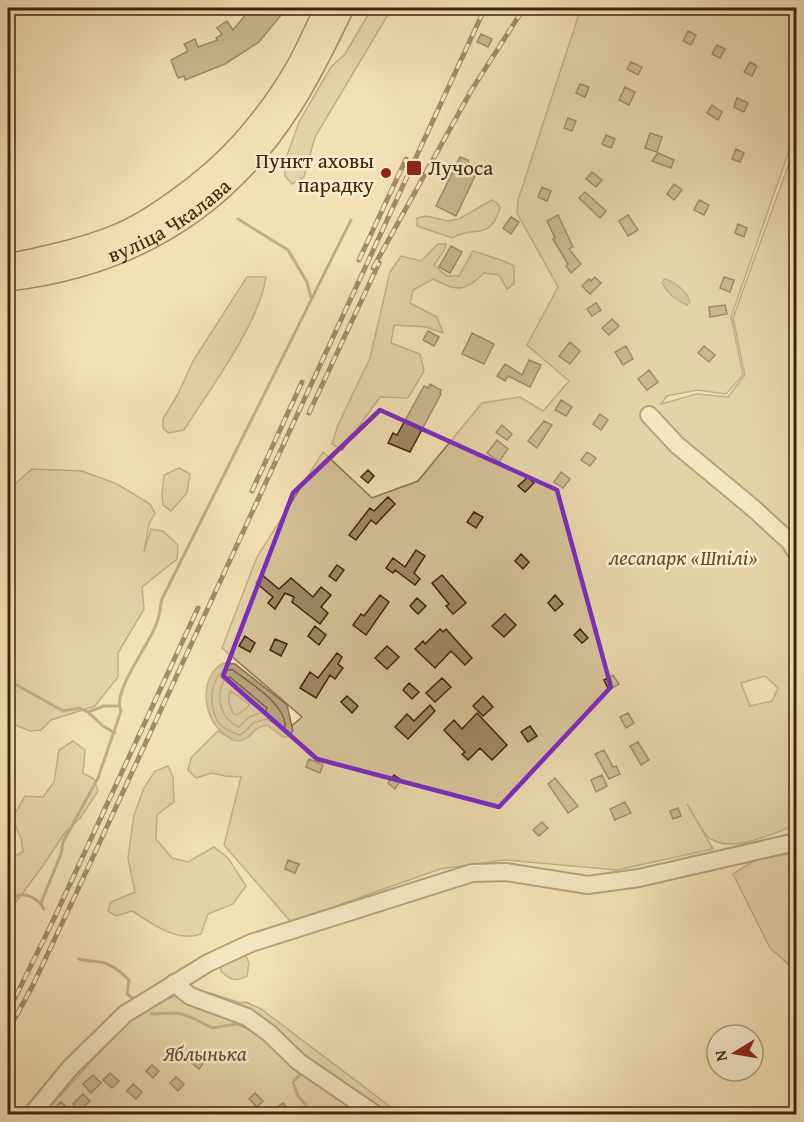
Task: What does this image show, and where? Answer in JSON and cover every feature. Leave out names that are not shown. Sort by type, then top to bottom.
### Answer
[{"type":"main road","name":"вуліца Чкалава","points":[[8,265],[66,253],[120,234],[164,209],[249,148],[297,68],[327,8]]},
{"type":"main road","name":"вуліца Чкалава","points":[[8,280],[91,263],[135,245],[178,223],[207,201],[249,148],[296,97],[313,69],[343,8]]},
{"type":"street","points":[[649,415],[677,445],[743,499],[790,542],[796,552]]},
{"type":"street","points":[[32,1114],[69,1069],[125,1014],[208,963],[251,943],[472,873],[506,873],[588,885],[639,878],[796,842]]},
{"type":"street","points":[[174,983],[189,996],[247,1017],[299,1062],[375,1114]]},
{"type":"highlighted area","points":[[380,410],[557,490],[611,687],[499,807],[317,759],[223,676],[293,493]]},
{"type":"green space","points":[[372,8],[392,8],[315,137],[304,177],[292,184],[285,176],[285,161],[299,122],[331,67],[345,54]]},
{"type":"green space","name":"Лучоса","points":[[581,8],[796,8],[796,131],[731,317],[743,375],[726,394],[697,390],[667,396],[661,404],[697,394],[728,397],[745,375],[733,318],[796,144],[796,825],[742,843],[720,843],[705,833],[687,804],[713,849],[617,870],[504,860],[440,869],[291,922],[224,845],[241,777],[212,773],[196,778],[188,770],[191,758],[218,731],[233,740],[249,737],[256,728],[267,725],[281,735],[302,717],[222,648],[257,557],[323,452],[372,498],[418,481],[482,403],[520,397],[543,411],[569,381],[527,345],[558,287],[517,213],[518,200]],"holes":[[[765,676],[778,688],[772,701],[750,706],[741,683]]]},
{"type":"green space","points":[[492,200],[500,208],[496,219],[487,229],[468,232],[452,238],[417,226],[417,218],[426,216],[448,221],[459,219]]},
{"type":"green space","points":[[438,244],[446,244],[434,265],[447,276],[459,276],[473,251],[514,266],[514,284],[507,289],[499,275],[484,273],[465,287],[454,288],[433,279],[413,290],[410,303],[437,317],[443,333],[426,327],[394,325],[391,343],[420,354],[424,371],[408,398],[380,397],[342,450],[332,444],[338,425],[370,358],[390,272],[401,256],[421,261]]},
{"type":"green space","points":[[247,277],[266,277],[262,295],[244,335],[184,430],[168,433],[163,428],[163,419],[178,394],[193,361]]},
{"type":"green space","points":[[179,468],[190,474],[187,493],[171,511],[163,505],[164,475]]},
{"type":"green space","points":[[32,469],[82,471],[117,484],[150,504],[155,513],[149,524],[144,552],[151,529],[163,531],[178,545],[177,559],[142,587],[144,609],[118,653],[118,677],[95,706],[51,720],[41,730],[30,731],[13,724],[8,725],[8,490]]},
{"type":"green space","points":[[73,741],[85,750],[83,773],[94,779],[98,791],[16,902],[8,897],[8,859],[23,852],[21,838],[12,819],[25,796],[43,797],[54,782],[59,750]]},
{"type":"green space","points":[[168,766],[173,777],[174,802],[157,815],[156,839],[172,858],[188,862],[214,847],[228,858],[246,886],[233,904],[208,914],[201,934],[192,936],[173,934],[132,911],[116,916],[108,911],[111,902],[135,892],[128,858],[134,815],[144,788],[155,771]]},
{"type":"green space","points":[[796,853],[796,971],[770,948],[733,874],[757,859]]},
{"type":"green space","points":[[246,956],[249,963],[247,976],[233,979],[221,971],[221,964]]},
{"type":"green space","name":"Яблынька","points":[[210,993],[241,1003],[246,1002],[261,1009],[400,1114],[44,1114],[103,1048],[107,1040],[124,1024],[170,998]]},
{"type":"water","points":[[664,279],[684,291],[690,302],[687,305],[666,290],[662,283]]},
{"type":"water","points":[[224,663],[235,664],[287,705],[293,731],[287,737],[283,737],[267,725],[258,728],[245,739],[237,741],[218,729],[208,710],[207,688],[215,669]]},
{"type":"building","points":[[240,8],[282,8],[279,12],[282,14],[259,42],[225,64],[185,80],[184,76],[178,78],[171,60],[188,51],[184,44],[195,39],[198,47],[218,40],[216,38],[222,34],[217,28],[227,21],[233,30],[247,13]]},
{"type":"building","points":[[688,31],[696,35],[691,45],[683,41]]},
{"type":"building","points":[[481,34],[492,39],[488,47],[477,42]]},
{"type":"building","points":[[717,45],[725,49],[720,58],[712,54]]},
{"type":"building","points":[[631,62],[642,67],[638,75],[627,69]]},
{"type":"building","points":[[750,62],[757,66],[752,76],[744,72]]},
{"type":"building","points":[[580,84],[589,87],[585,97],[576,93]]},
{"type":"building","points":[[625,87],[635,92],[629,105],[619,100]]},
{"type":"building","points":[[737,98],[748,103],[744,112],[734,107]]},
{"type":"building","points":[[712,105],[722,112],[718,120],[707,113]]},
{"type":"building","points":[[568,118],[576,121],[572,131],[564,128]]},
{"type":"building","points":[[650,133],[662,137],[657,152],[645,148]]},
{"type":"building","points":[[606,135],[615,139],[611,148],[602,144]]},
{"type":"building","points":[[736,149],[744,153],[740,162],[732,159]]},
{"type":"building","points":[[658,153],[674,160],[671,168],[652,161]]},
{"type":"building","points":[[460,157],[468,160],[475,176],[456,216],[436,206]]},
{"type":"building","points":[[592,172],[602,180],[596,187],[586,179]]},
{"type":"building","points":[[674,184],[682,190],[674,200],[667,194]]},
{"type":"building","points":[[542,187],[551,191],[547,201],[538,197]]},
{"type":"building","points":[[585,192],[606,211],[600,218],[579,198]]},
{"type":"building","points":[[699,200],[709,205],[704,215],[694,210]]},
{"type":"building","points":[[558,215],[573,247],[569,249],[581,264],[571,273],[553,239],[555,238],[547,221]]},
{"type":"building","points":[[628,215],[638,230],[628,236],[619,221]]},
{"type":"building","points":[[511,217],[519,222],[511,234],[503,228]]},
{"type":"building","points":[[738,224],[747,228],[744,237],[735,233]]},
{"type":"building","points":[[451,246],[462,252],[450,273],[439,267]]},
{"type":"building","points":[[595,277],[601,283],[590,294],[582,286]]},
{"type":"building","points":[[724,277],[734,280],[730,292],[720,288]]},
{"type":"building","points":[[596,303],[601,310],[592,316],[587,309]]},
{"type":"building","points":[[725,305],[727,314],[710,317],[709,307]]},
{"type":"building","points":[[612,319],[619,326],[609,335],[602,328]]},
{"type":"building","points":[[428,331],[439,337],[434,346],[423,340]]},
{"type":"building","points":[[472,333],[494,344],[484,364],[462,354]]},
{"type":"building","points":[[570,342],[580,351],[570,364],[559,356]]},
{"type":"building","points":[[626,346],[633,359],[623,365],[615,352]]},
{"type":"building","points":[[704,346],[715,355],[709,362],[698,353]]},
{"type":"building","points":[[529,360],[541,365],[530,387],[508,376],[505,381],[497,376],[505,364],[522,375]]},
{"type":"building","points":[[649,370],[658,382],[647,390],[638,379]]},
{"type":"building","points":[[430,384],[441,390],[441,394],[410,452],[388,443],[393,433],[397,435],[424,386],[428,388]]},
{"type":"building","points":[[561,400],[572,407],[566,416],[555,410]]},
{"type":"building","points":[[600,414],[608,420],[601,430],[593,424]]},
{"type":"building","points":[[544,421],[552,425],[537,448],[528,441]]},
{"type":"building","points":[[502,425],[512,434],[507,440],[496,432]]},
{"type":"building","points":[[497,440],[508,449],[499,462],[487,453]]},
{"type":"building","points":[[587,452],[596,458],[590,466],[581,460]]},
{"type":"building","points":[[368,470],[374,476],[368,483],[361,477]]},
{"type":"building","points":[[561,472],[570,479],[563,488],[554,482]]},
{"type":"building","points":[[528,477],[534,483],[525,492],[518,486]]},
{"type":"building","points":[[388,497],[395,504],[376,524],[371,520],[356,540],[349,535],[370,508],[374,511]]},
{"type":"building","points":[[474,512],[483,517],[476,528],[467,522]]},
{"type":"building","points":[[416,550],[425,556],[414,573],[420,579],[415,585],[395,570],[393,573],[386,568],[393,558],[405,567]]},
{"type":"building","points":[[521,554],[529,562],[523,569],[515,561]]},
{"type":"building","points":[[337,565],[344,570],[336,581],[329,576]]},
{"type":"building","points":[[262,575],[279,589],[291,578],[313,597],[321,587],[331,595],[321,607],[328,613],[320,624],[292,602],[294,597],[285,593],[275,609],[268,603],[273,597],[256,583]]},
{"type":"building","points":[[442,575],[466,603],[453,614],[446,606],[449,604],[432,583]]},
{"type":"building","points":[[380,595],[389,602],[366,635],[353,625],[361,614],[364,616]]},
{"type":"building","points":[[555,595],[563,604],[555,611],[548,603]]},
{"type":"building","points":[[417,598],[426,606],[418,614],[410,606]]},
{"type":"building","points":[[505,614],[516,625],[504,637],[492,626]]},
{"type":"building","points":[[315,626],[326,635],[319,645],[308,636]]},
{"type":"building","points":[[440,629],[443,632],[446,629],[472,658],[465,665],[451,651],[435,668],[415,649],[423,641],[425,644]]},
{"type":"building","points":[[580,629],[588,638],[582,643],[574,635]]},
{"type":"building","points":[[245,636],[255,643],[250,652],[239,646]]},
{"type":"building","points":[[275,639],[287,644],[281,656],[270,650]]},
{"type":"building","points":[[387,646],[399,657],[387,669],[375,658]]},
{"type":"building","points":[[337,653],[342,657],[338,664],[343,668],[335,679],[330,675],[316,698],[300,688],[310,672],[318,678]]},
{"type":"building","points":[[613,675],[619,684],[609,690],[604,680]]},
{"type":"building","points":[[442,678],[451,687],[435,702],[426,693]]},
{"type":"building","points":[[409,683],[419,692],[412,699],[403,690]]},
{"type":"building","points":[[347,696],[358,706],[352,713],[341,702]]},
{"type":"building","points":[[483,696],[493,707],[483,716],[473,706]]},
{"type":"building","points":[[430,705],[435,711],[408,739],[395,727],[407,714],[414,721]]},
{"type":"building","points":[[477,713],[507,745],[492,760],[480,748],[468,760],[462,754],[465,752],[444,730],[454,720],[462,729]]},
{"type":"building","points":[[628,713],[634,723],[626,728],[620,717]]},
{"type":"building","points":[[530,726],[537,736],[528,742],[521,732]]},
{"type":"building","points":[[638,742],[649,760],[641,765],[630,746]]},
{"type":"building","points":[[604,750],[613,767],[616,766],[620,774],[609,779],[595,754]]},
{"type":"building","points":[[309,759],[323,765],[320,773],[306,767]]},
{"type":"building","points":[[394,775],[401,780],[395,789],[388,783]]},
{"type":"building","points":[[602,775],[607,786],[596,792],[591,780]]},
{"type":"building","points":[[555,778],[578,806],[568,813],[548,784]]},
{"type":"building","points":[[625,802],[631,813],[615,820],[610,809]]},
{"type":"building","points":[[678,808],[681,816],[673,819],[670,811]]},
{"type":"building","points":[[542,822],[548,828],[539,836],[533,830]]},
{"type":"building","points":[[288,860],[299,864],[295,873],[285,869]]},
{"type":"building","points":[[198,1050],[208,1057],[199,1069],[189,1061]]},
{"type":"building","points":[[152,1065],[159,1071],[153,1078],[146,1071]]},
{"type":"building","points":[[110,1073],[119,1081],[112,1088],[103,1080]]},
{"type":"building","points":[[93,1075],[101,1083],[91,1093],[83,1084]]},
{"type":"building","points":[[176,1077],[184,1084],[178,1091],[170,1083]]},
{"type":"building","points":[[133,1084],[142,1092],[136,1099],[127,1091]]},
{"type":"building","points":[[255,1093],[263,1101],[257,1107],[249,1099]]},
{"type":"building","points":[[83,1094],[90,1101],[79,1111],[73,1104]]},
{"type":"building","points":[[61,1102],[73,1114],[47,1114]]},
{"type":"building","points":[[283,1103],[292,1114],[282,1114],[276,1108]]},
{"type":"waterway","points":[[238,219],[288,250],[307,282],[311,298]]},
{"type":"waterway","points":[[41,903],[61,854],[63,842],[98,778],[121,711],[119,703],[126,680],[153,631],[159,617],[162,599],[351,220]]},
{"type":"waterway","points":[[8,680],[63,711],[79,708],[88,712],[104,706],[118,706]]},
{"type":"waterway","points":[[88,712],[103,726],[115,733]]},
{"type":"waterway","points":[[8,905],[19,895],[27,895],[34,898],[44,909]]},
{"type":"waterway","points":[[79,959],[108,964],[116,968],[129,980],[127,994],[135,1000]]},
{"type":"waterway","points":[[151,1014],[178,1013],[212,1028],[237,1024],[253,1031]]},
{"type":"waterway","points":[[299,1069],[300,1075],[293,1082],[298,1096],[309,1109],[339,1114]]},
{"type":"railway","points":[[8,1031],[33,985],[74,898],[485,8]]},
{"type":"railway","points":[[373,268],[471,91],[524,8]]},
{"type":"railway","points":[[359,260],[406,159]]},
{"type":"railway","points":[[309,413],[379,263]]},
{"type":"railway","points":[[252,491],[302,382]]},
{"type":"railway","points":[[8,1012],[51,925],[198,608]]},
{"type":"place","name":"Лучоса","points":[[414,168]]},
{"type":"place","name":"Пункт аховы парадку","points":[[386,173]]},
{"type":"park label","name":"лесапарк «Шпілі»","points":[[683,558]]}]
